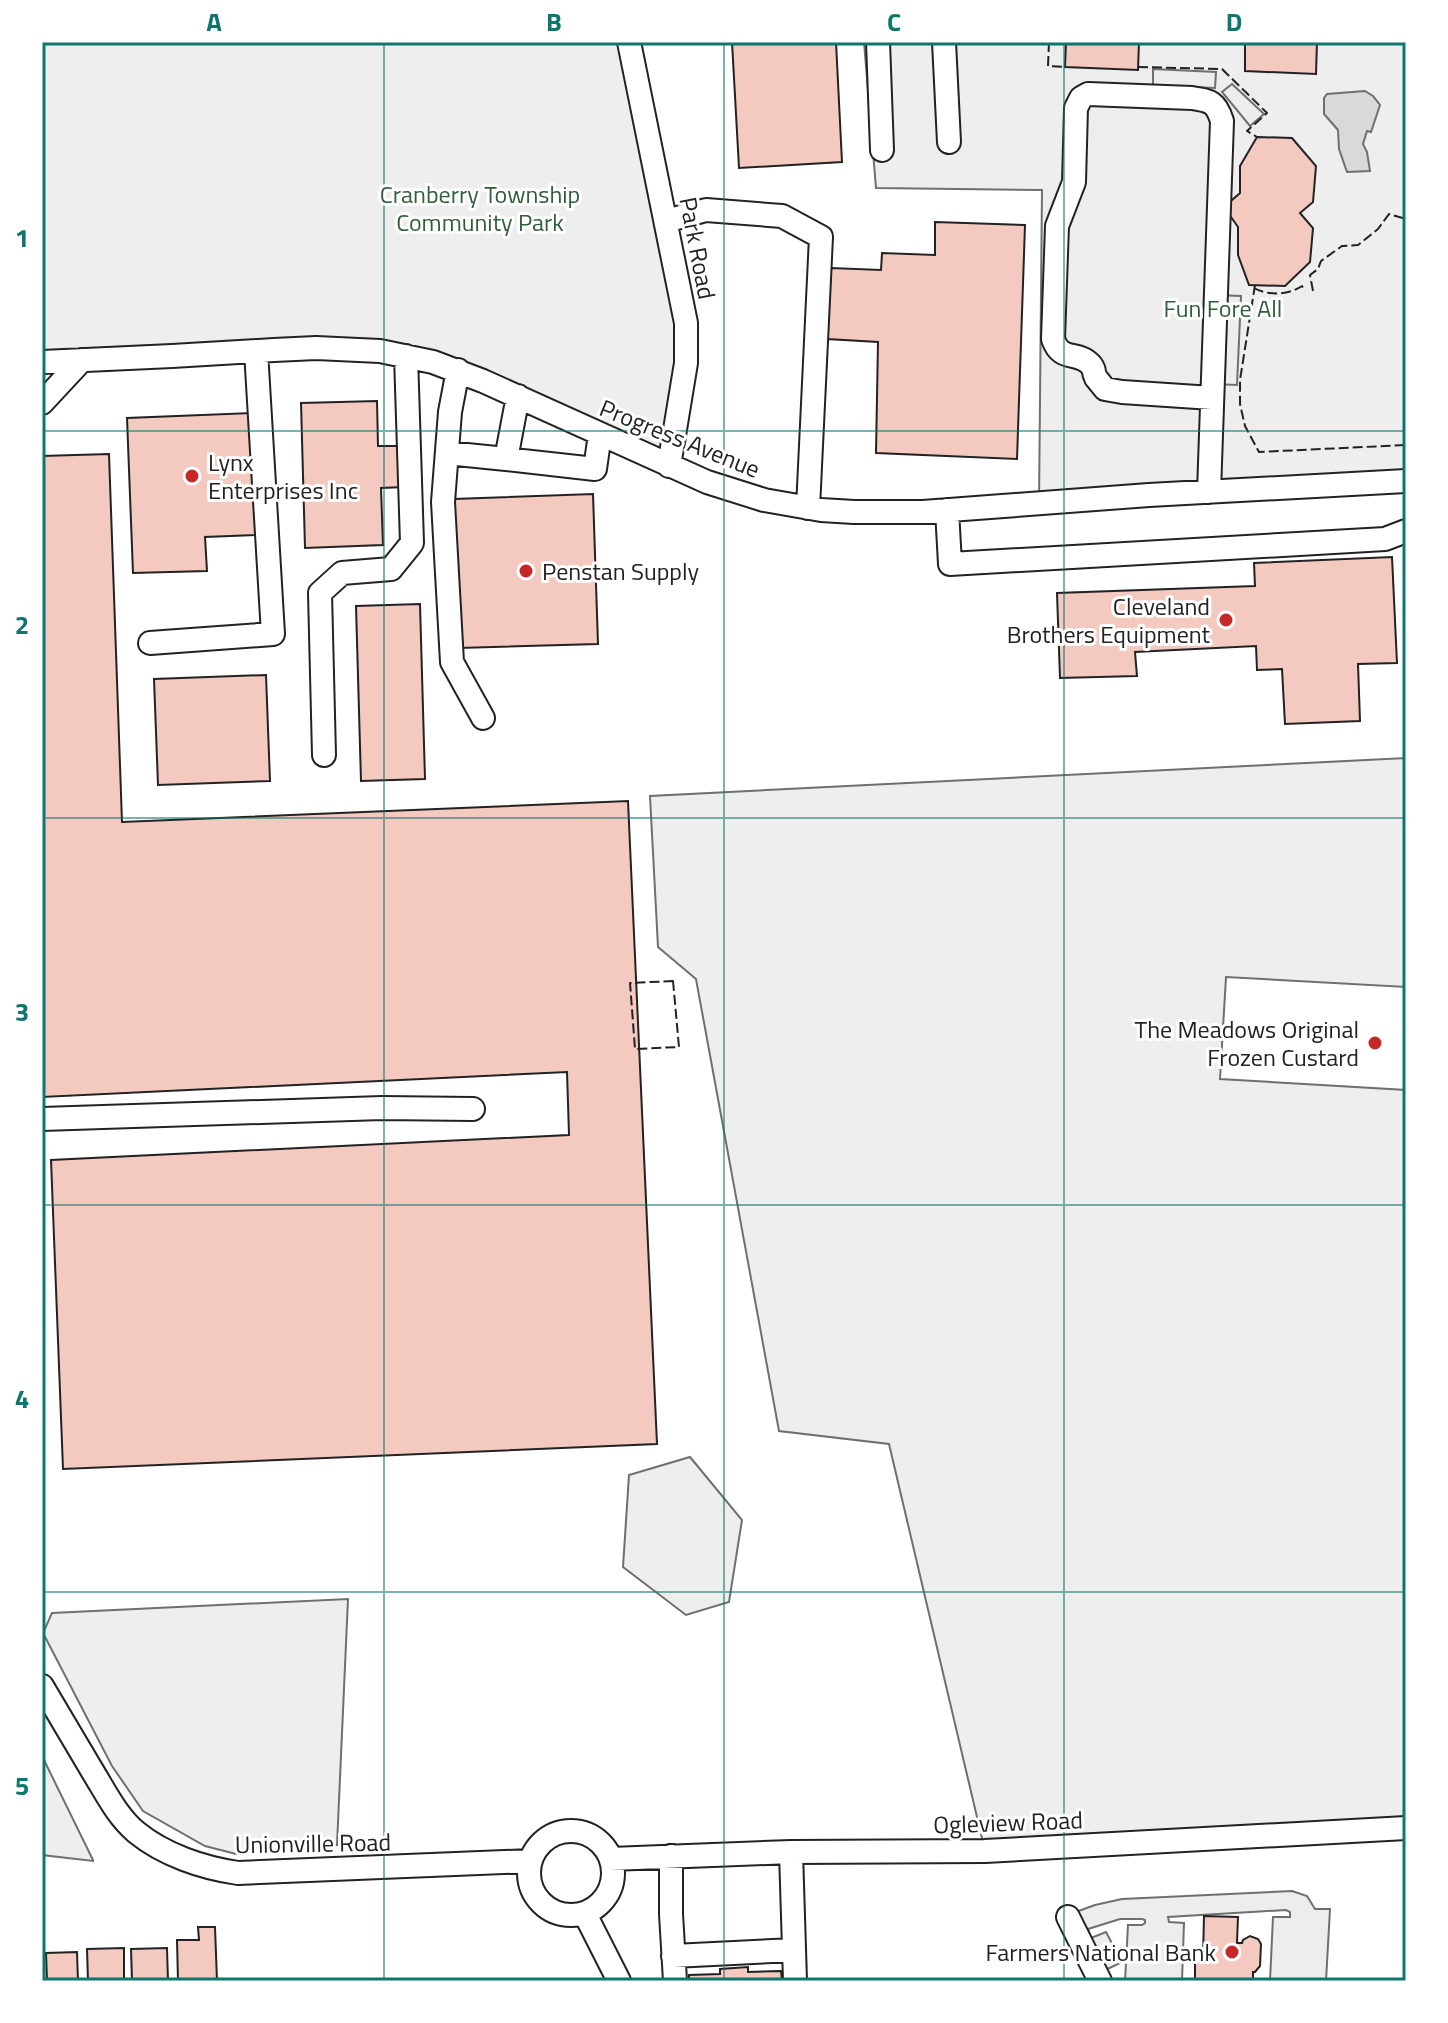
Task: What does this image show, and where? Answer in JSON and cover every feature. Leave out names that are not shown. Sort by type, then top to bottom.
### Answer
[{"type":"street","name":"Park Road","points":[[629,42],[683,305],[687,343],[669,466]]},
{"type":"street","points":[[878,42],[882,150]]},
{"type":"street","points":[[944,42],[949,142]]},
{"type":"street","points":[[1209,492],[1222,121],[1218,107],[1209,101],[1192,98],[1088,94],[1081,98],[1076,108],[1074,182],[1057,226],[1053,339],[1056,348],[1067,356],[1082,358],[1092,367],[1105,389],[1212,398]]},
{"type":"street","points":[[666,221],[706,210],[782,216],[821,237],[808,508]]},
{"type":"street","name":"Progress Avenue","points":[[42,362],[316,348],[380,351],[458,370],[669,466],[736,492],[808,508],[890,513],[1406,481]]},
{"type":"street","points":[[150,643],[273,634],[256,351]]},
{"type":"street","points":[[324,755],[320,593],[342,573],[391,569],[412,543],[406,356]]},
{"type":"street","points":[[42,403],[82,360]]},
{"type":"street","points":[[458,370],[450,412],[443,502],[452,662],[483,718]]},
{"type":"street","points":[[506,459],[518,396]]},
{"type":"street","points":[[447,453],[595,469],[600,434]]},
{"type":"street","points":[[947,510],[950,564],[1385,539],[1406,531]]},
{"type":"street","points":[[42,1119],[382,1108],[473,1109]]},
{"type":"street","name":"Unionville Road","points":[[42,1686],[117,1812],[154,1845],[187,1860],[238,1873],[530,1861]]},
{"type":"street","name":"Ogleview Road","points":[[611,1859],[791,1852],[985,1851],[1406,1828]]},
{"type":"street","points":[[564,1831],[591,1836],[611,1859],[613,1884],[607,1897],[598,1907],[585,1914],[557,1914],[535,1896],[530,1883],[530,1861],[540,1844],[551,1836],[564,1831]]},
{"type":"street","points":[[791,1852],[795,1981]]},
{"type":"street","points":[[671,1856],[675,1981]]},
{"type":"street","points":[[585,1914],[619,1981]]},
{"type":"street","points":[[1068,1917],[1100,1981]]},
{"type":"street","points":[[673,1956],[794,1950]]},
{"type":"green space","name":"Cranberry Township Community Park","points":[[42,42],[632,42],[683,305],[669,466],[406,356],[42,362]]},
{"type":"green space","name":"Fun Fore All","points":[[864,42],[1406,42],[1406,481],[1039,504],[1042,190],[876,188]]},
{"type":"green space","points":[[1406,758],[1406,987],[1226,977],[1220,1079],[1406,1090],[1406,1828],[985,1851],[889,1444],[779,1431],[696,979],[658,947],[650,796]]},
{"type":"green space","points":[[690,1457],[742,1520],[729,1602],[686,1615],[623,1567],[629,1475]]},
{"type":"green space","points":[[348,1599],[337,1845],[236,1854],[205,1846],[143,1811],[112,1766],[43,1633],[52,1613]]},
{"type":"green space","points":[[42,1756],[93,1860],[93,1861],[42,1855]]},
{"type":"shaded area","points":[[1153,69],[1216,72],[1215,88],[1153,85]]},
{"type":"shaded area","points":[[1232,84],[1264,114],[1250,126],[1222,92]]},
{"type":"shaded area","points":[[1365,91],[1380,105],[1371,132],[1367,131],[1363,144],[1370,171],[1347,172],[1339,149],[1338,130],[1324,114],[1324,98],[1327,94]]},
{"type":"shaded area","points":[[1081,98],[1218,108],[1216,295],[1241,296],[1237,385],[1213,384],[1212,398],[1122,392],[1057,348],[1057,226]]},
{"type":"shaded area","points":[[1292,1891],[1307,1896],[1315,1909],[1330,1909],[1326,1981],[1270,1981],[1273,1917],[1290,1917],[1290,1912],[1286,1910],[1168,1917],[1169,1922],[1184,1923],[1182,1981],[1125,1981],[1128,1925],[1142,1925],[1145,1920],[1142,1919],[1120,1919],[1088,1929],[1091,1938],[1106,1932],[1122,1962],[1089,1978],[1059,1918],[1122,1899]]},
{"type":"building","points":[[732,42],[836,42],[842,162],[739,168]]},
{"type":"building","points":[[1066,42],[1139,42],[1138,70],[1065,67]]},
{"type":"building","points":[[1245,42],[1317,42],[1316,74],[1245,71]]},
{"type":"building","points":[[1257,137],[1292,138],[1316,166],[1313,202],[1300,213],[1313,228],[1310,262],[1285,286],[1249,285],[1238,255],[1238,227],[1224,207],[1240,193],[1240,166]]},
{"type":"building","points":[[935,222],[1025,225],[1017,459],[876,453],[878,342],[827,339],[831,268],[881,270],[882,253],[935,255]]},
{"type":"building","points":[[377,401],[378,446],[404,446],[405,487],[381,488],[383,545],[305,548],[301,403]]},
{"type":"building","name":"Lynx Enterprises Inc","points":[[252,413],[256,535],[205,537],[207,571],[133,573],[127,418]]},
{"type":"building","points":[[109,454],[122,822],[628,801],[657,1444],[63,1469],[51,1160],[569,1135],[567,1072],[42,1097],[42,456]]},
{"type":"building","name":"Penstan Supply","points":[[593,494],[598,644],[459,648],[454,499]]},
{"type":"building","name":"Cleveland Brothers Equipment","points":[[1392,557],[1397,663],[1358,664],[1360,721],[1285,724],[1282,669],[1257,670],[1256,646],[1135,652],[1137,676],[1060,678],[1057,593],[1255,586],[1254,563]]},
{"type":"building","points":[[420,604],[425,779],[361,781],[356,606]]},
{"type":"building","points":[[266,675],[270,781],[158,785],[154,679]]},
{"type":"building","name":"Farmers National Bank","points":[[1204,1916],[1238,1917],[1237,1943],[1250,1936],[1258,1939],[1261,1944],[1260,1966],[1253,1972],[1253,1979],[1258,1981],[1195,1981],[1195,1959],[1203,1959]]},
{"type":"building","points":[[198,1927],[215,1927],[217,1981],[178,1981],[177,1940],[199,1940]]},
{"type":"building","points":[[124,1948],[124,1981],[88,1981],[87,1949]]},
{"type":"building","points":[[167,1948],[168,1981],[132,1981],[131,1949]]},
{"type":"building","points":[[77,1952],[78,1981],[47,1981],[46,1953]]},
{"type":"building","points":[[748,1967],[748,1972],[781,1971],[782,1981],[689,1981],[689,1975],[720,1974],[720,1969]]},
{"type":"fence","points":[[1049,42],[1048,66],[1065,67]]},
{"type":"fence","points":[[1138,67],[1222,69],[1267,113],[1247,131],[1257,137]]},
{"type":"fence","points":[[1313,291],[1310,275],[1318,269],[1321,261],[1342,246],[1358,245],[1378,229],[1389,214],[1406,219]]},
{"type":"fence","points":[[1255,285],[1240,380],[1240,404],[1245,426],[1259,452],[1406,445]]},
{"type":"fence","points":[[1254,288],[1278,293],[1302,286],[1305,291]]},
{"type":"fence","points":[[673,981],[679,1047],[635,1049],[630,983],[673,981]]},
{"type":"place","name":"Lynx Enterprises Inc","points":[[192,476]]},
{"type":"place","name":"Penstan Supply","points":[[526,571]]},
{"type":"place","name":"Cleveland Brothers Equipment","points":[[1226,620]]},
{"type":"place","name":"The Meadows Original Frozen Custard","points":[[1375,1043]]},
{"type":"place","name":"Farmers National Bank","points":[[1232,1952]]}]
